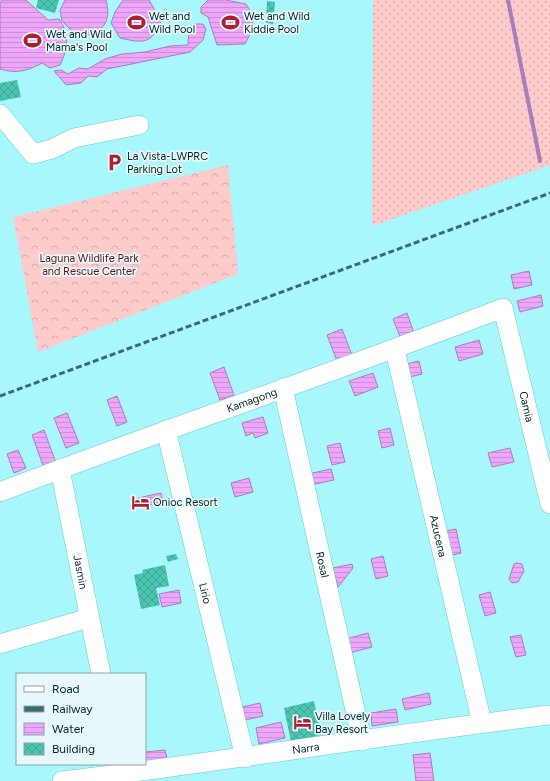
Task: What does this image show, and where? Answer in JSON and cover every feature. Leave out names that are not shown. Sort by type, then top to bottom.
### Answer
[{"type":"street","points":[[0,114],[33,154],[52,149],[74,138],[139,124]]},
{"type":"street","name":"Kamagong","points":[[0,492],[166,430],[395,350],[503,308]]},
{"type":"street","name":"Camia","points":[[503,308],[550,504]]},
{"type":"street","name":"Azucena","points":[[395,350],[482,723]]},
{"type":"street","name":"Rosal","points":[[283,388],[362,740]]},
{"type":"street","name":"Lirio","points":[[166,430],[245,758]]},
{"type":"street","name":"Jasmin","points":[[60,469],[88,618],[101,673]]},
{"type":"street","points":[[0,644],[88,618]]},
{"type":"street","name":"Narra","points":[[62,781],[122,769],[245,758],[482,723],[550,715]]},
{"type":"green space","points":[[373,0],[550,0],[550,165],[372,226]]},
{"type":"green space","name":"Laguna Wildlife Park and Rescue Center","points":[[228,165],[238,274],[38,352],[13,217]]},
{"type":"water","name":"Wet and Wild Mama's Pool","points":[[2,0],[26,0],[48,20],[59,19],[65,30],[67,42],[65,53],[60,65],[50,68],[42,63],[22,71],[6,71],[0,69],[0,2]]},
{"type":"water","points":[[65,0],[106,0],[108,15],[105,24],[102,28],[90,35],[74,33],[62,21],[60,10]]},
{"type":"water","name":"Wet and Wild Pool","points":[[123,0],[149,0],[161,21],[158,29],[150,38],[134,41],[120,38],[111,23],[115,12]]},
{"type":"water","name":"Wet and Wild Kiddie Pool","points":[[208,0],[226,0],[246,4],[251,14],[253,24],[245,44],[217,45],[208,17],[201,13],[201,7]]},
{"type":"water","points":[[193,24],[203,24],[206,29],[203,40],[190,52],[107,69],[97,77],[88,76],[81,83],[66,85],[54,71],[61,70],[68,74],[79,68],[88,69],[105,59],[122,54],[145,52],[170,46],[188,45],[189,30]]},
{"type":"water","points":[[529,271],[532,285],[514,289],[511,275]]},
{"type":"water","points":[[541,295],[543,306],[520,312],[517,301]]},
{"type":"water","points":[[407,313],[414,333],[401,339],[393,319]]},
{"type":"water","points":[[342,329],[352,355],[337,361],[327,335]]},
{"type":"water","points":[[479,340],[483,354],[459,361],[455,347]]},
{"type":"water","points":[[419,361],[422,374],[401,379],[398,366]]},
{"type":"water","points":[[224,367],[234,395],[220,400],[210,373]]},
{"type":"water","points":[[373,373],[378,387],[355,396],[349,381]]},
{"type":"water","points":[[117,396],[127,422],[117,426],[107,400]]},
{"type":"water","points":[[67,413],[79,443],[66,448],[54,418]]},
{"type":"water","points":[[263,417],[268,433],[255,438],[253,433],[246,436],[242,423]]},
{"type":"water","points":[[390,428],[394,445],[382,448],[378,431]]},
{"type":"water","points":[[44,430],[56,463],[44,468],[32,435]]},
{"type":"water","points":[[340,443],[345,462],[332,465],[327,446]]},
{"type":"water","points":[[510,448],[514,462],[492,467],[488,453]]},
{"type":"water","points":[[18,450],[26,468],[14,473],[7,454]]},
{"type":"water","points":[[331,469],[334,480],[311,485],[308,474]]},
{"type":"water","points":[[249,478],[253,492],[235,497],[231,483]]},
{"type":"water","points":[[161,493],[163,502],[140,507],[138,498]]},
{"type":"water","points":[[456,529],[461,553],[445,557],[440,532]]},
{"type":"water","points":[[383,556],[388,576],[376,579],[371,559]]},
{"type":"water","points":[[352,564],[353,568],[338,587],[333,568]]},
{"type":"water","points":[[514,564],[522,564],[524,571],[518,582],[512,583],[509,579]]},
{"type":"water","points":[[179,590],[181,603],[162,607],[159,594]]},
{"type":"water","points":[[490,592],[496,613],[485,616],[479,595]]},
{"type":"water","points":[[368,633],[372,647],[349,653],[346,639]]},
{"type":"water","points":[[521,635],[526,655],[516,657],[510,637]]},
{"type":"water","points":[[429,693],[431,704],[405,710],[402,699]]},
{"type":"water","points":[[260,703],[263,716],[241,721],[238,708]]},
{"type":"water","points":[[396,709],[398,722],[372,726],[371,713]]},
{"type":"water","points":[[281,722],[285,738],[259,744],[256,728]]},
{"type":"water","points":[[165,750],[168,763],[146,764],[146,752]]},
{"type":"water","points":[[430,753],[434,781],[416,781],[413,755]]},
{"type":"building","points":[[38,0],[59,0],[55,13],[36,8]]},
{"type":"building","points":[[267,1],[275,2],[273,24],[266,23]]},
{"type":"building","points":[[17,80],[21,97],[0,101],[0,83]]},
{"type":"building","points":[[176,554],[178,559],[168,562],[166,556]]},
{"type":"building","points":[[165,565],[169,586],[156,588],[160,605],[141,609],[134,575],[143,573],[142,570]]},
{"type":"building","name":"Villa Lovely Bay Resort","points":[[314,701],[321,735],[291,742],[284,708]]},
{"type":"waterway","points":[[508,0],[540,161]]},
{"type":"railway","points":[[0,396],[550,193]]},
{"type":"place","name":"Wet and Wild Pool","points":[[136,22]]},
{"type":"place","name":"Wet and Wild Kiddie Pool","points":[[231,22]]},
{"type":"place","name":"Wet and Wild Mama's Pool","points":[[33,40]]},
{"type":"place","name":"La Vista-LWPRC Parking Lot","points":[[114,162]]},
{"type":"place","name":"Onioc Resort","points":[[140,502]]},
{"type":"place","name":"Villa Lovely Bay Resort","points":[[302,722]]}]
